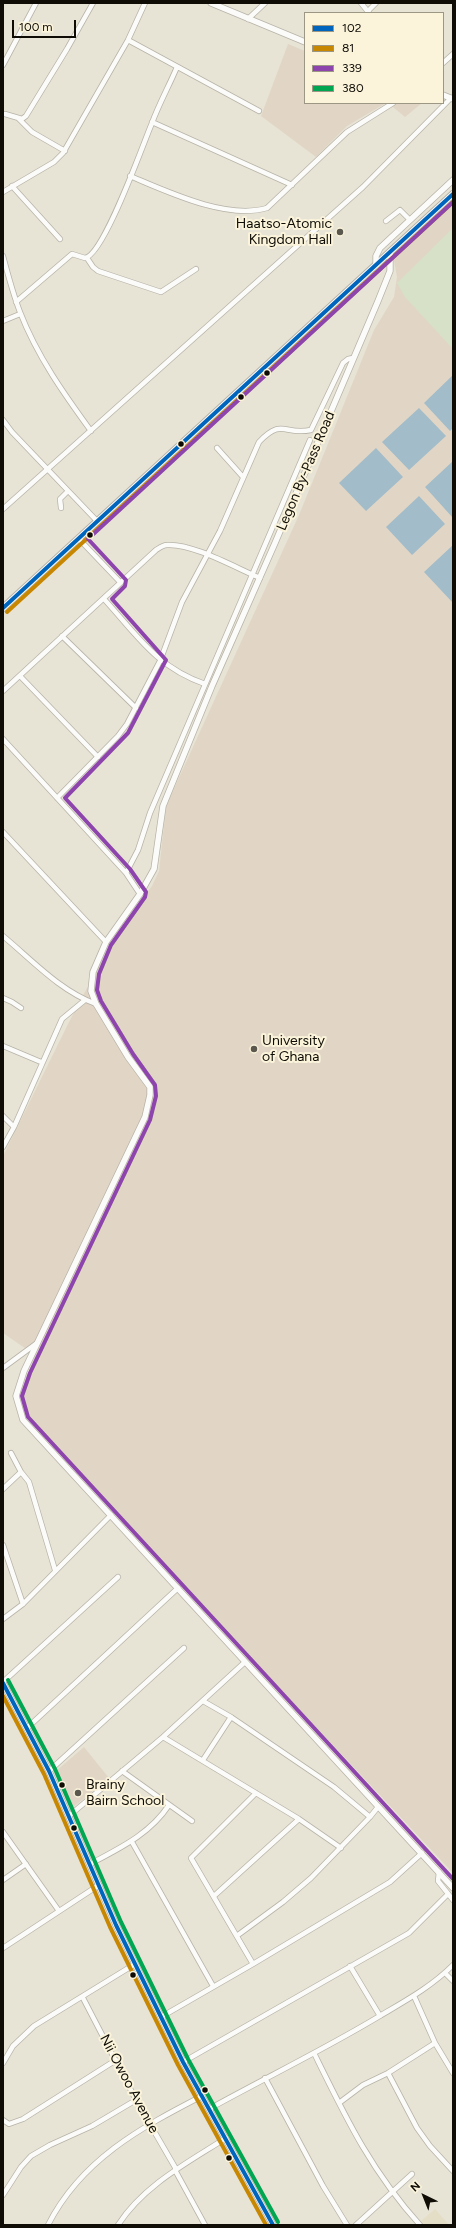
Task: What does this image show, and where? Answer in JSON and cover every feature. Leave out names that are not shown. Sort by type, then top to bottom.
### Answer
[{"type":"main road","points":[[3,608],[453,194]]},
{"type":"street","points":[[3,65],[36,3]]},
{"type":"street","points":[[19,119],[22,119],[29,111],[93,3]]},
{"type":"street","points":[[3,192],[54,162],[65,151],[128,40],[145,3]]},
{"type":"street","points":[[212,3],[304,42]]},
{"type":"street","points":[[248,19],[265,3]]},
{"type":"street","points":[[361,3],[368,12],[376,3]]},
{"type":"street","points":[[128,40],[258,111]]},
{"type":"street","points":[[444,62],[453,54]]},
{"type":"street","points":[[88,258],[94,252],[112,221],[152,122],[177,67]]},
{"type":"street","points":[[4,507],[363,187],[452,98]]},
{"type":"street","points":[[130,176],[191,201],[218,207],[252,211],[267,208],[347,132],[391,104]]},
{"type":"street","points":[[5,114],[19,119],[32,132],[65,151]]},
{"type":"street","points":[[152,122],[292,185]]},
{"type":"street","points":[[376,265],[376,256],[380,248],[453,180]]},
{"type":"street","points":[[12,186],[60,239]]},
{"type":"street","points":[[386,221],[400,210],[410,220]]},
{"type":"street","name":"Legon By-Pass Road","points":[[390,252],[390,271],[162,806],[154,869],[140,894],[106,942],[93,972],[91,991],[96,1004],[128,1057],[150,1087],[150,1095],[145,1117],[40,1341],[24,1371],[16,1396],[23,1420],[453,1888]]},
{"type":"street","points":[[16,302],[72,254],[88,258],[93,267],[98,271],[161,292],[196,270]]},
{"type":"street","points":[[3,256],[20,314],[49,372],[91,431]]},
{"type":"street","points":[[3,321],[20,314]]},
{"type":"street","points":[[57,798],[123,730],[136,708],[160,661],[182,602],[220,531],[259,442],[268,432],[277,427],[306,431],[313,427],[343,363],[348,359],[353,358]]},
{"type":"street","points":[[3,420],[12,432],[97,521]]},
{"type":"street","points":[[126,873],[138,850],[150,813],[251,574],[310,440]]},
{"type":"street","points":[[217,448],[243,477]]},
{"type":"street","points":[[61,508],[60,499],[68,491]]},
{"type":"street","points":[[79,539],[120,582]]},
{"type":"street","points":[[3,691],[120,582],[156,550],[164,545],[175,545],[207,555],[260,578]]},
{"type":"street","points":[[104,598],[160,661],[188,678],[205,684]]},
{"type":"street","points":[[62,636],[136,708]]},
{"type":"street","points":[[20,676],[98,757]]},
{"type":"street","points":[[3,739],[126,873],[140,894]]},
{"type":"street","points":[[3,832],[106,942]]},
{"type":"street","points":[[3,936],[58,984],[85,1000],[96,1004]]},
{"type":"street","points":[[3,998],[22,1008]]},
{"type":"street","points":[[3,1147],[14,1127],[41,1062],[62,1019],[85,1000]]},
{"type":"street","points":[[3,1046],[41,1062]]},
{"type":"street","points":[[3,1116],[14,1127]]},
{"type":"street","points":[[3,1368],[40,1341]]},
{"type":"street","points":[[11,1454],[21,1472],[29,1482],[55,1570]]},
{"type":"street","points":[[3,1489],[21,1472]]},
{"type":"street","points":[[3,1619],[23,1604],[111,1515]]},
{"type":"street","points":[[3,1545],[23,1604]]},
{"type":"street","points":[[118,1577],[3,1683],[49,1771],[135,1964],[183,2062],[273,2225]]},
{"type":"street","points":[[27,1728],[178,1588]]},
{"type":"street","points":[[49,1771],[184,1648]]},
{"type":"street","points":[[70,1816],[163,1737],[245,1662]]},
{"type":"street","points":[[203,1701],[231,1717],[351,1799],[370,1817]]},
{"type":"street","points":[[203,1760],[231,1717]]},
{"type":"street","points":[[163,1737],[299,1819],[341,1848]]},
{"type":"street","points":[[122,1771],[192,1821]]},
{"type":"street","points":[[253,1964],[238,1935],[191,1858],[256,1793]]},
{"type":"street","points":[[90,1864],[132,1842],[154,1824],[169,1804]]},
{"type":"street","points":[[238,1935],[283,1902],[341,1848],[378,1807]]},
{"type":"street","points":[[214,1896],[299,1819]]},
{"type":"street","points":[[3,1832],[59,1911]]},
{"type":"street","points":[[132,1842],[213,1986]]},
{"type":"street","points":[[161,2017],[390,1882],[422,1853]]},
{"type":"street","points":[[3,1880],[26,1864]]},
{"type":"street","points":[[439,1872],[438,1881],[453,1900]]},
{"type":"street","points":[[3,1948],[99,1885]]},
{"type":"street","points":[[183,2062],[415,1928],[448,1894]]},
{"type":"street","points":[[4,2060],[13,2046],[34,2026],[83,1998],[135,1964]]},
{"type":"street","points":[[209,2109],[314,2053],[414,1996],[446,1973],[453,1965]]},
{"type":"street","points":[[350,1966],[380,2016]]},
{"type":"street","points":[[446,1973],[453,1981]]},
{"type":"street","points":[[414,1996],[435,2043],[453,2073]]},
{"type":"street","name":"Nii Owoo Avenue","points":[[83,1998],[136,2100],[205,2225]]},
{"type":"street","points":[[339,2103],[363,2085],[388,2073],[435,2043]]},
{"type":"street","points":[[314,2053],[370,2161],[392,2192],[420,2225]]},
{"type":"street","points":[[3,2120],[9,2124],[23,2119],[116,2060]]},
{"type":"street","points":[[388,2073],[417,2128],[430,2146],[453,2171]]},
{"type":"street","points":[[265,2078],[323,2186],[347,2225]]},
{"type":"street","points":[[48,2225],[57,2207],[106,2153],[149,2123],[202,2096]]},
{"type":"street","points":[[3,2195],[21,2167],[31,2156],[50,2145],[92,2126],[136,2100]]},
{"type":"street","points":[[118,2225],[142,2194],[175,2170],[226,2138]]},
{"type":"street","points":[[356,2225],[412,2174]]},
{"type":"street","points":[[198,2225],[202,2220]]},
{"type":"shaded area","points":[[288,44],[304,51],[304,104],[384,104],[347,126],[316,157],[261,116]]},
{"type":"shaded area","points":[[389,104],[421,104],[405,117]]},
{"type":"shaded area","name":"University of Ghana","points":[[453,200],[453,1873],[23,1415],[20,1395],[35,1355],[3,1333],[3,1156],[68,1024],[116,933],[152,886],[159,871],[166,806],[299,515],[374,330],[394,297],[397,277],[393,255]]},
{"type":"shaded area","name":"Brainy Bairn School","points":[[84,1747],[109,1778],[72,1808],[56,1771]]},
{"type":"shaded area","points":[[435,2209],[449,2225],[423,2225],[420,2222]]},
{"type":"green space","points":[[453,228],[453,349],[405,297],[397,283]]},
{"type":"water","points":[[453,375],[453,428],[450,431],[424,403]]},
{"type":"water","points":[[419,408],[446,436],[409,470],[382,442]]},
{"type":"water","points":[[376,448],[403,477],[366,511],[339,483]]},
{"type":"water","points":[[453,461],[453,518],[425,487]]},
{"type":"water","points":[[419,496],[445,524],[412,555],[386,527]]},
{"type":"water","points":[[453,545],[453,603],[424,572]]},
{"type":"transit line","name":"102","points":[[3,608],[453,194]]},
{"type":"transit line","name":"81","points":[[7,612],[453,202]]},
{"type":"transit line","name":"339","points":[[453,202],[88,539],[126,580],[125,586],[112,599],[166,660],[128,733],[65,798],[130,869],[146,892],[145,897],[111,945],[99,974],[97,990],[101,1001],[133,1054],[155,1085],[156,1096],[150,1120],[30,1373],[22,1396],[28,1417],[453,1879]]},
{"type":"transit line","name":"380","points":[[8,1680],[55,1769],[121,1922],[188,2059],[278,2222]]},
{"type":"transit line","name":"102","points":[[3,1683],[49,1771],[116,1925],[183,2062],[273,2225]]},
{"type":"transit line","name":"81","points":[[3,1696],[44,1774],[110,1927],[178,2065],[266,2225]]},
{"type":"place","name":"Haatso-Atomic Kingdom Hall","points":[[340,232]]},
{"type":"place","name":"University of Ghana","points":[[254,1049]]},
{"type":"place","name":"Brainy Bairn School","points":[[78,1793]]}]
